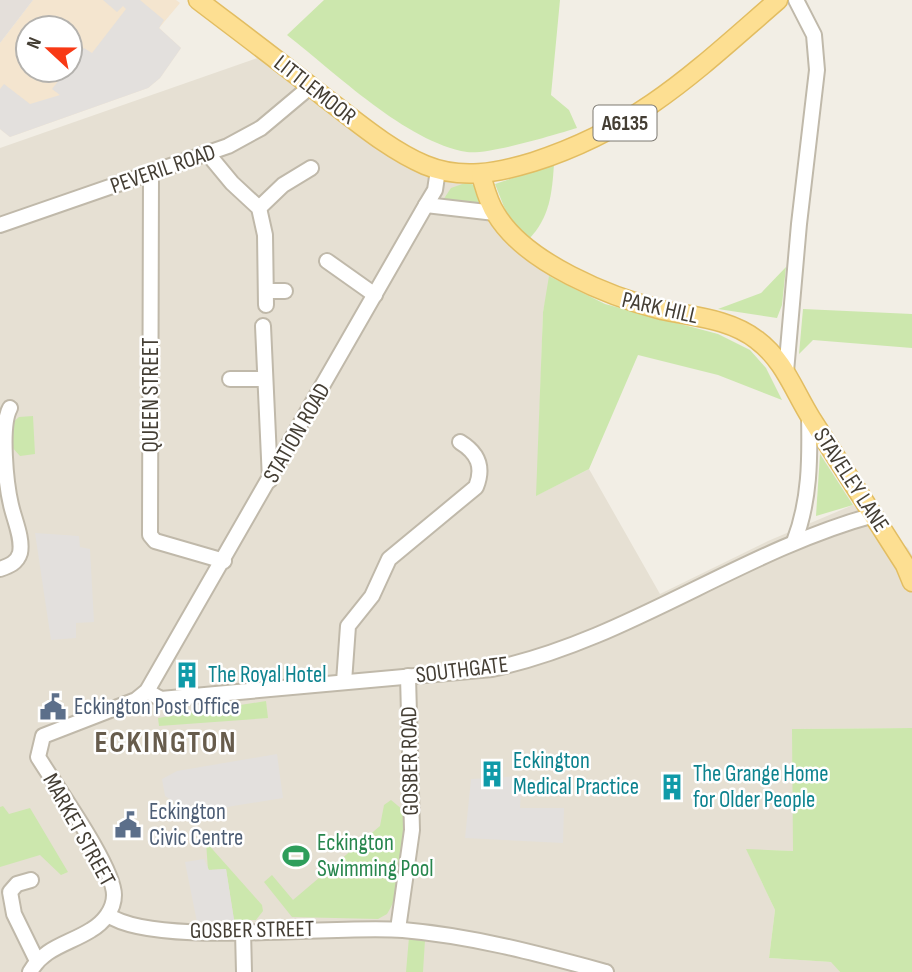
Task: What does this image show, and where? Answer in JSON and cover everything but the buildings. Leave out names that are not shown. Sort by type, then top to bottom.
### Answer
[{"type":"main road","name":"LITTLEMOOR","points":[[198,0],[385,143],[438,170]]},
{"type":"main road","name":"A6135","points":[[438,170],[481,174],[513,169],[577,148],[632,119],[699,69],[778,0]]},
{"type":"main road","name":"PARK HILL","points":[[481,174],[495,213],[513,236],[583,282],[610,296],[720,321],[742,330],[759,341],[786,372],[809,415]]},
{"type":"main road","name":"STAVELEY LANE","points":[[809,415],[874,515],[912,582]]},
{"type":"street","points":[[786,372],[799,224],[817,70],[814,35],[796,0]]},
{"type":"street","name":"PEVERIL ROAD","points":[[0,225],[208,154],[248,136],[311,86]]},
{"type":"street","points":[[208,154],[232,183],[259,208],[265,235],[266,298],[285,291]]},
{"type":"street","points":[[259,208],[284,185],[311,168]]},
{"type":"street","name":"STATION ROAD","points":[[147,691],[435,190],[438,170]]},
{"type":"street","name":"QUEEN STREET","points":[[151,174],[150,535],[155,541],[224,561]]},
{"type":"street","points":[[426,205],[495,213]]},
{"type":"street","points":[[327,261],[375,295]]},
{"type":"street","points":[[262,326],[270,481]]},
{"type":"street","points":[[230,379],[264,379]]},
{"type":"street","points":[[0,569],[9,566],[20,553],[20,541],[7,483],[5,421],[10,408]]},
{"type":"street","points":[[794,542],[802,521],[810,475],[809,415]]},
{"type":"street","points":[[344,682],[348,626],[372,596],[389,559],[476,487],[480,477],[478,460],[473,451],[460,442]]},
{"type":"street","name":"SOUTHGATE","points":[[147,691],[161,699],[492,669],[539,656],[636,620],[794,542],[835,525],[874,515]]},
{"type":"street","name":"GOSBER ROAD","points":[[398,929],[412,830],[408,676]]},
{"type":"street","name":"MARKET STREET","points":[[108,915],[114,892],[109,877],[38,757],[38,746],[43,736],[54,730],[136,700],[147,691]]},
{"type":"street","points":[[31,880],[17,884],[10,892],[14,914],[33,966],[56,947],[91,930],[108,915]]},
{"type":"street","name":"GOSBER STREET","points":[[108,915],[128,925],[156,930],[398,929],[471,939],[606,972]]},
{"type":"street","points":[[243,931],[244,972]]},
{"type":"shaded area","points":[[0,0],[33,0],[22,14],[14,14],[14,25],[0,43]]},
{"type":"shaded area","points":[[33,0],[176,0],[180,3],[159,28],[181,48],[160,78],[148,88],[10,137],[0,129],[0,43],[14,25],[14,84],[84,84],[84,14],[22,14]]},
{"type":"shaded area","points":[[103,0],[140,0],[164,20],[159,28],[181,48],[160,78],[148,88],[10,137],[0,129],[0,89],[4,84],[30,104],[60,95],[52,89],[56,84],[84,84],[84,48],[92,53],[126,9],[123,6],[117,12]]},
{"type":"shaded area","points":[[263,56],[438,170],[467,174],[553,265],[543,312],[537,495],[589,469],[660,594],[768,541],[853,505],[908,548],[912,555],[912,728],[793,729],[793,851],[747,850],[775,910],[769,958],[832,962],[840,972],[0,972],[0,148]]},
{"type":"shaded area","points":[[35,533],[79,536],[80,547],[90,549],[94,622],[76,623],[76,638],[51,640]]},
{"type":"shaded area","points":[[277,754],[283,798],[178,815],[174,802],[165,796],[162,779],[177,771]]},
{"type":"shaded area","points":[[522,776],[520,808],[564,808],[563,843],[465,838],[471,779]]},
{"type":"shaded area","points":[[204,859],[209,870],[226,869],[234,920],[197,922],[185,862]]},
{"type":"green space","points":[[324,0],[560,0],[551,95],[569,110],[577,128],[521,144],[477,152],[444,146],[420,135],[372,104],[287,35]]},
{"type":"green space","points":[[554,164],[546,213],[529,239],[508,217],[495,184]]},
{"type":"green space","points":[[468,182],[478,188],[483,206],[443,200],[451,188]]},
{"type":"green space","points":[[786,267],[782,305],[777,318],[718,309],[761,293]]},
{"type":"green space","points":[[549,276],[605,304],[718,334],[750,350],[766,368],[782,400],[718,375],[638,355],[589,469],[536,496],[543,312]]},
{"type":"green space","points":[[803,309],[912,314],[912,348],[813,340],[799,354]]},
{"type":"green space","points":[[33,416],[35,454],[20,456],[11,446],[10,425],[19,417]]},
{"type":"green space","points":[[820,454],[853,505],[816,516]]},
{"type":"green space","points":[[266,701],[268,718],[159,726],[158,718]]},
{"type":"green space","points":[[912,728],[912,972],[840,972],[831,962],[769,958],[775,910],[746,849],[793,851],[792,729]]},
{"type":"green space","points":[[391,800],[403,810],[403,850],[398,890],[387,914],[378,919],[292,917],[264,882],[272,875],[293,900],[380,826],[384,805]]},
{"type":"green space","points":[[3,806],[9,814],[30,808],[68,872],[61,875],[40,855],[0,867],[0,807]]},
{"type":"green space","points":[[206,842],[262,905],[263,911],[256,920],[234,920],[226,869],[208,870]]},
{"type":"green space","points":[[409,937],[425,940],[423,972],[406,972]]},
{"type":"place","name":"The Royal Hotel","points":[[187,675]]},
{"type":"place","name":"Eckington Post Office","points":[[53,707]]},
{"type":"place","name":"Eckington Medical Practice","points":[[492,774]]},
{"type":"place","name":"The Grange Home for Older People","points":[[672,787]]},
{"type":"place","name":"Eckington Civic Centre","points":[[128,825]]},
{"type":"place","name":"Eckington Swimming Pool","points":[[296,856]]},
{"type":"district","name":"ECKINGTON","points":[[166,743]]}]
